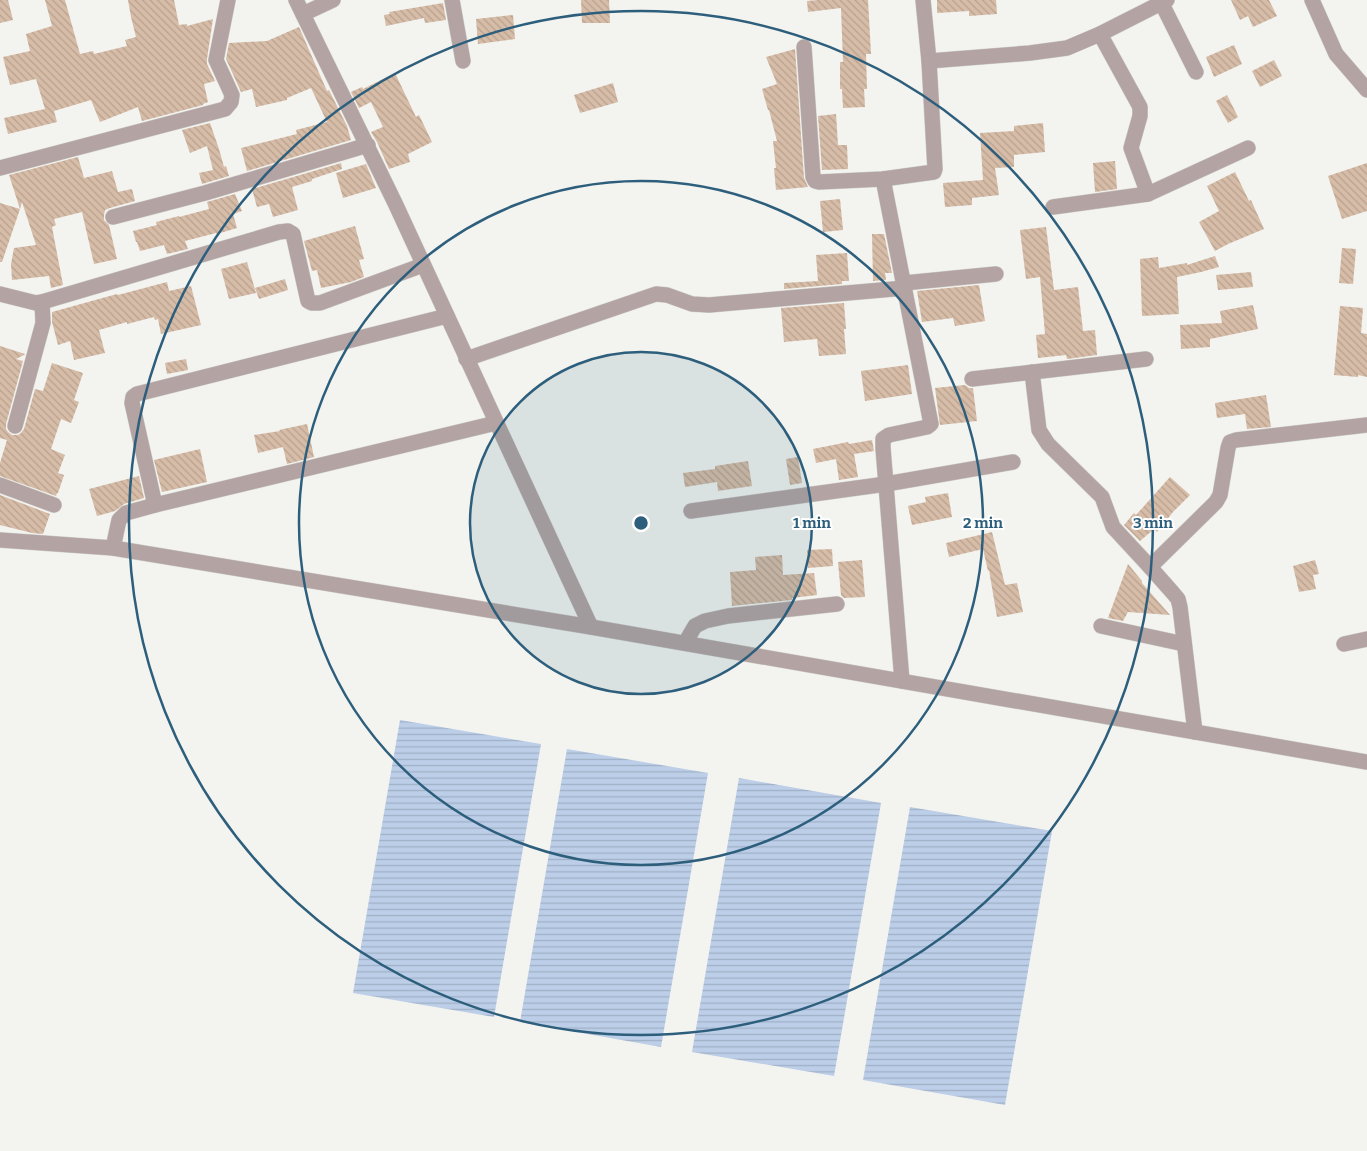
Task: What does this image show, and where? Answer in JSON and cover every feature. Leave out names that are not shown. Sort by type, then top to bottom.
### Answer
[{"type":"street","points":[[0,168],[225,109],[231,102],[232,95],[216,60],[228,0]]},
{"type":"street","points":[[296,0],[368,145],[591,627]]},
{"type":"street","points":[[303,14],[334,0]]},
{"type":"street","points":[[452,0],[463,61]]},
{"type":"street","points":[[804,47],[813,177],[815,181],[884,179],[931,174],[936,169],[923,0]]},
{"type":"street","points":[[1312,0],[1336,54],[1367,90]]},
{"type":"street","points":[[929,61],[1030,53],[1067,48],[1100,34],[1164,1],[1196,72]]},
{"type":"street","points":[[1100,34],[1140,107],[1140,116],[1131,148],[1148,194]]},
{"type":"street","points":[[112,217],[368,145]]},
{"type":"street","points":[[1053,208],[1148,194],[1248,148]]},
{"type":"street","points":[[884,179],[931,424],[927,427],[889,435],[884,439],[883,448],[902,681]]},
{"type":"street","points":[[0,294],[36,303],[42,302],[279,232],[288,231],[292,234],[308,301],[320,303],[423,266]]},
{"type":"street","points":[[466,359],[656,294],[666,295],[692,304],[709,305],[996,274]]},
{"type":"street","points":[[15,426],[43,323],[42,302]]},
{"type":"street","points":[[155,505],[132,403],[133,397],[137,394],[447,316]]},
{"type":"street","points":[[972,379],[1146,359]]},
{"type":"street","points":[[1032,372],[1039,430],[1048,444],[1102,496],[1113,527],[1178,599],[1195,732]]},
{"type":"street","points":[[113,548],[119,520],[126,513],[496,422]]},
{"type":"street","points":[[1150,567],[1220,496],[1230,442],[1367,425]]},
{"type":"street","points":[[691,510],[886,484],[1014,462]]},
{"type":"street","points":[[0,485],[54,504]]},
{"type":"street","points":[[0,540],[113,548],[591,627],[1367,762]]},
{"type":"street","points":[[685,644],[695,626],[705,621],[728,616],[837,604]]},
{"type":"street","points":[[1101,626],[1184,644]]},
{"type":"street","points":[[1344,644],[1367,639]]},
{"type":"water","points":[[400,720],[541,744],[494,1017],[353,993]]},
{"type":"water","points":[[567,749],[708,773],[661,1047],[520,1022]]},
{"type":"water","points":[[739,778],[881,803],[834,1076],[692,1052]]},
{"type":"water","points":[[910,807],[1052,831],[1005,1105],[863,1080]]},
{"type":"building","points":[[0,0],[8,0],[13,20],[0,23]]},
{"type":"building","points":[[45,0],[65,0],[80,54],[93,51],[94,54],[127,46],[125,40],[136,37],[128,0],[174,0],[179,25],[187,24],[187,26],[213,19],[207,64],[215,81],[204,84],[208,102],[142,121],[138,107],[100,122],[91,100],[54,111],[57,122],[8,134],[4,118],[45,109],[36,79],[10,85],[3,57],[30,51],[26,34],[52,26]]},
{"type":"building","points":[[581,0],[609,0],[610,23],[582,23]]},
{"type":"building","points":[[868,0],[871,54],[866,54],[867,89],[864,89],[865,107],[843,108],[842,89],[840,89],[840,62],[843,62],[841,8],[808,12],[807,1]]},
{"type":"building","points":[[937,0],[996,0],[997,14],[969,16],[969,11],[937,13]]},
{"type":"building","points":[[1231,0],[1269,0],[1277,16],[1253,27],[1248,16],[1240,20]]},
{"type":"building","points":[[443,3],[446,20],[425,23],[424,18],[386,26],[384,15],[390,14],[389,12]]},
{"type":"building","points":[[513,15],[515,39],[478,44],[476,19]]},
{"type":"building","points":[[299,27],[327,91],[329,90],[347,126],[351,140],[247,171],[241,148],[297,134],[296,130],[327,122],[311,88],[287,98],[287,100],[256,107],[252,89],[241,92],[226,59],[229,43],[267,41]]},
{"type":"building","points":[[1234,45],[1242,64],[1214,77],[1206,57]]},
{"type":"building","points":[[795,49],[804,178],[808,187],[776,190],[773,141],[777,141],[762,89],[777,84],[766,57]]},
{"type":"building","points":[[1274,60],[1282,76],[1260,87],[1252,71]]},
{"type":"building","points":[[395,73],[416,117],[419,115],[432,142],[408,154],[410,162],[389,169],[371,132],[383,127],[371,102],[359,108],[351,92],[362,87],[363,89]]},
{"type":"building","points":[[613,83],[618,102],[580,113],[574,95]]},
{"type":"building","points":[[1227,95],[1238,117],[1228,123],[1216,101]]},
{"type":"building","points":[[836,114],[838,145],[847,145],[848,169],[822,170],[818,116]]},
{"type":"building","points":[[210,123],[224,167],[226,166],[229,176],[202,184],[199,173],[213,170],[207,146],[190,153],[182,130]]},
{"type":"building","points":[[1043,123],[1045,152],[1014,155],[1014,167],[995,168],[999,195],[972,198],[972,205],[945,207],[943,183],[983,180],[980,133],[1014,131],[1014,126]]},
{"type":"building","points":[[78,157],[84,178],[112,171],[118,192],[132,189],[135,201],[105,210],[104,220],[109,225],[117,259],[94,264],[82,212],[54,219],[56,225],[52,227],[63,285],[51,288],[49,276],[12,280],[11,264],[14,248],[36,245],[22,202],[20,209],[9,175]]},
{"type":"building","points":[[1115,161],[1117,189],[1095,192],[1093,163]]},
{"type":"building","points":[[341,163],[342,169],[292,187],[298,210],[273,217],[269,204],[257,207],[252,189]]},
{"type":"building","points":[[1367,163],[1367,211],[1342,219],[1328,176]]},
{"type":"building","points":[[366,164],[376,188],[343,198],[336,173]]},
{"type":"building","points":[[1235,172],[1249,201],[1251,200],[1264,229],[1215,251],[1199,222],[1219,211],[1207,186]]},
{"type":"building","points":[[235,194],[242,211],[233,214],[237,228],[185,241],[188,249],[167,254],[164,245],[140,251],[133,231],[157,225],[156,222],[209,209],[207,202]]},
{"type":"building","points":[[840,199],[843,230],[823,232],[820,201]]},
{"type":"building","points":[[0,203],[20,209],[2,262],[0,262]]},
{"type":"building","points":[[355,226],[364,259],[359,260],[364,277],[351,282],[321,288],[317,270],[312,271],[304,241]]},
{"type":"building","points":[[1046,227],[1054,290],[1078,287],[1083,331],[1095,330],[1097,355],[1067,359],[1066,355],[1038,358],[1036,335],[1045,334],[1040,277],[1026,279],[1020,230]]},
{"type":"building","points":[[872,234],[884,234],[892,273],[885,273],[886,280],[873,281]]},
{"type":"building","points":[[1342,248],[1356,249],[1353,284],[1339,283]]},
{"type":"building","points":[[847,253],[849,281],[842,281],[842,284],[784,289],[784,283],[818,281],[816,255]]},
{"type":"building","points":[[1215,256],[1219,267],[1177,277],[1179,314],[1142,316],[1140,259],[1158,257],[1159,268],[1187,263],[1187,265]]},
{"type":"building","points":[[247,262],[256,293],[229,299],[221,269]]},
{"type":"building","points":[[1251,272],[1253,287],[1218,290],[1216,275]]},
{"type":"building","points":[[285,279],[288,290],[259,299],[255,288]]},
{"type":"building","points":[[167,282],[169,291],[191,286],[201,325],[161,334],[158,319],[155,320],[154,317],[127,324],[127,322],[99,330],[105,353],[74,360],[70,341],[58,345],[52,322],[52,312]]},
{"type":"building","points":[[979,285],[985,321],[955,326],[953,318],[922,322],[917,291]]},
{"type":"building","points":[[844,303],[846,354],[819,356],[817,339],[784,342],[781,308]]},
{"type":"building","points":[[1253,305],[1258,329],[1210,339],[1210,347],[1181,349],[1180,325],[1222,323],[1220,311]]},
{"type":"building","points":[[1340,306],[1363,308],[1361,333],[1367,334],[1367,377],[1334,375]]},
{"type":"building","points":[[0,346],[25,354],[16,359],[23,361],[6,424],[6,429],[12,435],[18,435],[24,429],[35,389],[43,391],[52,363],[83,373],[74,400],[79,402],[71,423],[61,419],[51,449],[65,455],[58,473],[64,475],[56,496],[0,476],[0,463],[7,440],[0,438]]},
{"type":"building","points":[[186,359],[188,370],[167,374],[165,363]]},
{"type":"building","points":[[908,365],[912,394],[865,401],[861,371]]},
{"type":"building","points":[[965,385],[973,388],[977,421],[940,425],[935,388]]},
{"type":"building","points":[[1266,395],[1271,427],[1247,429],[1245,414],[1217,418],[1215,403]]},
{"type":"building","points":[[307,424],[314,457],[287,464],[283,447],[258,453],[254,435]]},
{"type":"building","points":[[872,440],[874,451],[854,454],[858,477],[839,480],[836,459],[816,463],[813,449],[848,442],[849,444]]},
{"type":"building","points":[[200,449],[207,482],[162,492],[154,460]]},
{"type":"building","points":[[798,457],[802,483],[790,485],[786,459]]},
{"type":"building","points":[[748,461],[752,486],[718,491],[717,482],[685,487],[683,473],[715,469],[715,466]]},
{"type":"building","points":[[139,476],[144,498],[124,504],[115,511],[97,516],[89,489]]},
{"type":"building","points":[[1170,477],[1190,495],[1157,532],[1154,529],[1140,541],[1124,525],[1134,513],[1136,515]]},
{"type":"building","points":[[948,493],[952,517],[912,525],[908,506],[926,502],[925,497]]},
{"type":"building","points":[[0,495],[50,514],[43,534],[0,525]]},
{"type":"building","points":[[992,532],[1005,585],[1017,583],[1023,612],[997,617],[989,570],[983,549],[949,557],[946,543]]},
{"type":"building","points":[[832,549],[833,566],[808,568],[807,550]]},
{"type":"building","points":[[782,555],[783,575],[814,573],[817,595],[792,598],[792,600],[732,606],[730,572],[756,570],[755,557]]},
{"type":"building","points":[[862,560],[865,597],[844,598],[841,595],[838,562]]},
{"type":"building","points":[[1315,560],[1319,574],[1313,575],[1316,589],[1299,592],[1293,566]]},
{"type":"building","points":[[1128,564],[1170,615],[1128,612],[1123,621],[1108,618]]}]
